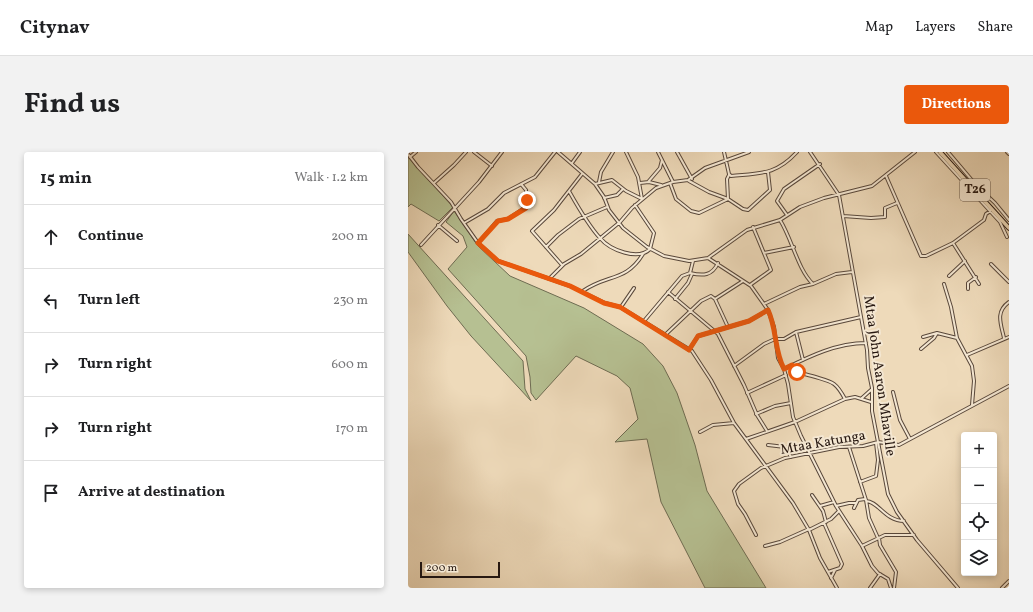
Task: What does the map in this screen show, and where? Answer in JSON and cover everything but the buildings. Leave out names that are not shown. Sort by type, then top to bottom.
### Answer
[{"type":"highway","name":"T26","points":[[940,152],[1009,228]]},
{"type":"street","points":[[416,152],[409,155],[448,197],[478,243],[498,261],[549,278],[599,301],[621,307],[696,356],[709,376],[734,422],[793,503],[809,529],[828,572],[837,588]]},
{"type":"street","points":[[434,183],[454,166],[466,152]]},
{"type":"street","points":[[474,152],[492,166]]},
{"type":"street","points":[[421,244],[492,166],[502,152]]},
{"type":"street","points":[[464,223],[488,209],[504,193],[535,177],[556,152],[572,163],[582,174],[595,184],[611,213],[620,222],[623,228],[650,249],[676,260],[693,261],[708,258],[741,233],[753,227],[780,220],[800,207],[872,186],[915,152]]},
{"type":"street","points":[[572,163],[580,152]]},
{"type":"street","points":[[599,182],[601,172],[613,152]]},
{"type":"street","points":[[626,152],[640,183],[642,200]]},
{"type":"street","points":[[658,152],[672,182],[676,200],[695,212],[703,212],[728,199]]},
{"type":"street","points":[[724,152],[729,175],[727,179],[728,199]]},
{"type":"street","points":[[549,278],[562,265],[620,222],[635,205],[661,185],[692,179],[705,168],[749,152]]},
{"type":"street","points":[[729,175],[768,172],[784,165],[797,152]]},
{"type":"street","name":"Mtaa John Aaron Mhaville","points":[[810,152],[820,164],[839,195],[866,343],[868,368],[872,388],[871,402],[877,443],[888,494],[897,512],[914,535],[958,588]]},
{"type":"street","points":[[936,152],[992,210],[1008,237]]},
{"type":"street","points":[[948,152],[1009,220]]},
{"type":"street","points":[[679,153],[692,179]]},
{"type":"street","points":[[648,182],[660,168],[662,159]]},
{"type":"street","points":[[787,216],[778,203],[780,194],[788,185],[820,164]]},
{"type":"street","points":[[688,180],[709,192],[728,199],[743,209],[751,208],[758,199],[770,190],[768,172]]},
{"type":"street","points":[[562,265],[532,231],[554,210],[559,201],[582,174]]},
{"type":"street","points":[[886,176],[920,255],[926,256],[953,244],[985,219],[986,214],[992,210]]},
{"type":"street","points":[[595,184],[611,180],[642,200]]},
{"type":"street","points":[[640,183],[648,182],[661,185]]},
{"type":"street","points":[[478,243],[498,221],[508,219],[526,207],[526,190],[521,184]]},
{"type":"street","points":[[604,198],[617,195],[623,189]]},
{"type":"street","points":[[569,191],[600,238],[624,252],[643,254]]},
{"type":"street","points":[[606,203],[609,197]]},
{"type":"street","points":[[843,216],[871,218],[885,216],[885,208],[897,203]]},
{"type":"street","points":[[582,292],[606,279],[628,272],[634,267],[643,254],[650,249],[653,231],[635,205]]},
{"type":"street","points":[[546,247],[558,235],[585,216],[607,206]]},
{"type":"street","points":[[780,220],[794,247],[803,271],[813,284]]},
{"type":"street","points":[[438,225],[457,241]]},
{"type":"street","points":[[749,285],[771,270],[753,227]]},
{"type":"street","points":[[953,244],[976,277],[979,284]]},
{"type":"street","points":[[764,252],[794,247]]},
{"type":"street","points":[[708,258],[718,263],[749,285],[768,310],[774,327],[778,358],[786,375],[795,422],[836,506],[862,546],[872,566],[888,579],[891,588]]},
{"type":"street","points":[[675,299],[688,283],[693,261]]},
{"type":"street","points":[[949,276],[965,261]]},
{"type":"street","points":[[644,321],[682,276],[691,273],[699,275],[709,274],[713,272],[718,263]]},
{"type":"street","points":[[991,264],[1009,282]]},
{"type":"street","points":[[764,304],[790,290],[813,284],[830,276],[852,272]]},
{"type":"street","points":[[968,289],[968,284],[976,277]]},
{"type":"street","points":[[715,299],[744,281]]},
{"type":"street","points":[[944,284],[952,307],[957,338],[967,354],[974,376],[972,405]]},
{"type":"street","points":[[621,307],[634,288]]},
{"type":"street","points":[[668,292],[715,330],[722,340],[756,414],[767,432]]},
{"type":"street","points":[[665,335],[705,298],[711,296],[715,299],[728,327]]},
{"type":"street","points":[[1004,339],[1000,314],[1002,307],[1009,302]]},
{"type":"street","points":[[689,350],[698,336],[749,321],[768,310]]},
{"type":"street","points":[[734,366],[764,344],[775,339],[784,339],[796,332],[861,317]]},
{"type":"street","points":[[796,332],[803,360]]},
{"type":"street","points":[[923,338],[937,333],[957,338]]},
{"type":"street","points":[[921,349],[934,338],[937,333]]},
{"type":"street","points":[[967,354],[1009,337]]},
{"type":"street","points":[[784,369],[833,347],[849,343],[866,343]]},
{"type":"street","points":[[792,365],[797,372],[823,378],[832,382],[838,388],[845,400]]},
{"type":"street","points":[[747,393],[786,375]]},
{"type":"street","name":"Mtaa Katunga","points":[[756,535],[746,514],[738,504],[734,491],[746,478],[767,466],[790,456],[877,443],[899,445],[1009,386]]},
{"type":"street","points":[[861,398],[872,388]]},
{"type":"street","points":[[893,392],[900,420],[910,439]]},
{"type":"street","points":[[746,438],[795,422],[855,397],[871,402]]},
{"type":"street","points":[[756,414],[775,406],[791,403]]},
{"type":"street","points":[[700,432],[713,425],[734,422]]},
{"type":"street","points":[[860,482],[876,476],[878,460],[877,443]]},
{"type":"street","points":[[768,445],[785,447],[790,456]]},
{"type":"street","points":[[849,447],[866,500],[869,518],[879,538],[880,545],[896,572],[894,588]]},
{"type":"street","points":[[812,495],[820,506],[825,523],[842,564],[841,567],[828,572]]},
{"type":"street","points":[[854,508],[858,500],[866,500],[874,503],[889,517],[898,521],[904,521]]},
{"type":"street","points":[[820,506],[834,502]]},
{"type":"street","points":[[836,506],[856,503]]},
{"type":"street","points":[[765,546],[780,542],[825,523],[839,511]]},
{"type":"street","points":[[862,546],[879,538],[892,535],[914,535]]},
{"type":"street","points":[[831,578],[835,570]]},
{"type":"street","points":[[870,588],[880,574]]},
{"type":"street","points":[[1002,588],[1009,581]]},
{"type":"green space","points":[[408,157],[453,207],[439,221],[411,204],[408,207]]},
{"type":"green space","points":[[454,211],[478,246],[510,276],[584,308],[643,344],[663,366],[677,393],[695,445],[707,491],[766,588],[705,588],[661,502],[647,439],[615,442],[638,419],[630,388],[617,376],[576,356],[536,400],[531,393],[526,356],[448,269],[467,247],[463,236],[446,222]]},
{"type":"green space","points":[[408,234],[523,361],[525,389],[531,401],[471,336],[447,306],[408,252]]},
{"type":"route","points":[[527,200],[526,208],[508,219],[498,221],[478,243],[498,261],[505,264],[514,265],[570,286],[587,293],[599,301],[620,307],[689,350],[698,336],[749,321],[768,310],[774,327],[778,358],[784,369],[792,365],[797,372]]}]
